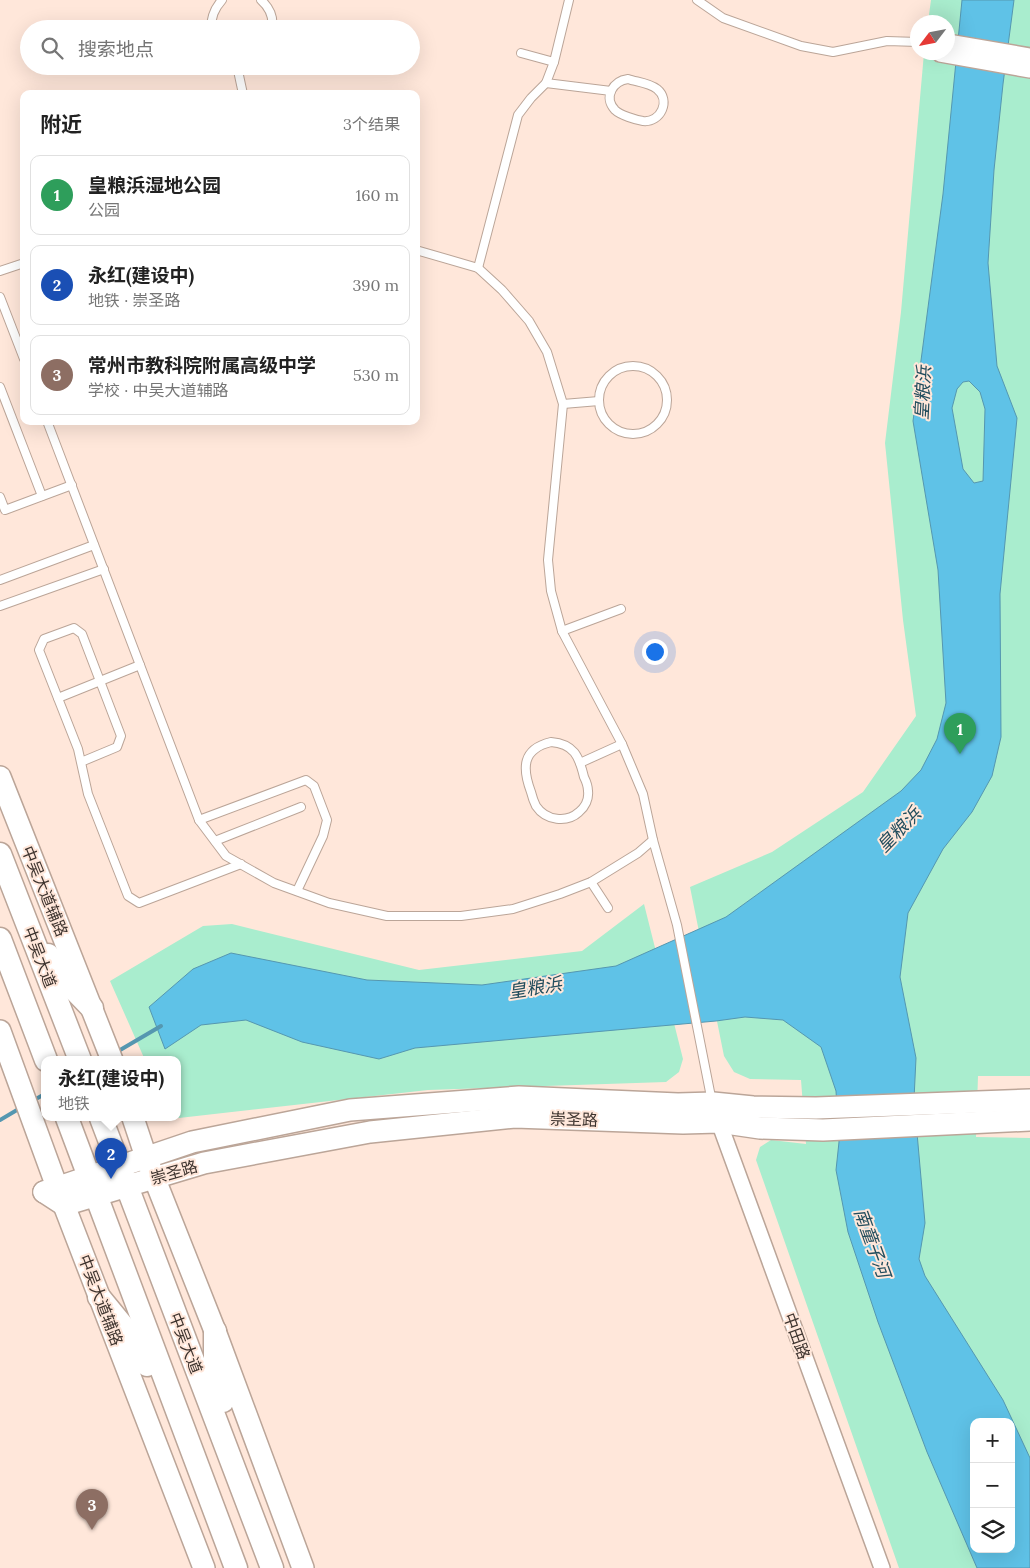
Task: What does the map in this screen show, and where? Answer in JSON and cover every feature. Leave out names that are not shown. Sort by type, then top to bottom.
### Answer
[{"type":"main road","name":"中吴大道辅路","points":[[0,777],[110,1056]]},
{"type":"main road","name":"中吴大道","points":[[0,854],[77,1053]]},
{"type":"main road","points":[[28,926],[61,976],[95,1018]]},
{"type":"main road","name":"中吴大道","points":[[0,939],[44,1056]]},
{"type":"main road","name":"中吴大道辅路","points":[[2,1040],[204,1568]]},
{"type":"main road","name":"崇圣路","points":[[124,1176],[146,1157],[192,1142],[350,1110],[519,1097],[678,1104],[716,1112],[760,1128],[823,1130],[982,1113]]},
{"type":"main road","points":[[982,1113],[1030,1100]]},
{"type":"main road","name":"崇圣路","points":[[61,1196],[124,1176],[154,1178],[204,1163],[370,1132],[515,1117],[683,1123],[716,1112],[752,1107],[982,1113]]},
{"type":"main road","points":[[982,1113],[1030,1120]]},
{"type":"main road","name":"中吴大道","points":[[68,1121],[236,1568]]},
{"type":"main road","name":"中吴大道","points":[[102,1121],[272,1568]]},
{"type":"main road","points":[[134,1121],[146,1157],[215,1331],[303,1568]]},
{"type":"main road","points":[[99,1297],[140,1347],[166,1420],[192,1450]]},
{"type":"main road","points":[[215,1331],[215,1381],[226,1409],[227,1452]]},
{"type":"street","points":[[955,50],[1030,56]]},
{"type":"street","points":[[955,52],[1030,70]]},
{"type":"street","name":"中田路","points":[[716,1112],[882,1568]]},
{"type":"lane","points":[[211,20],[215,8],[222,0]]},
{"type":"lane","points":[[261,0],[272,15],[272,20]]},
{"type":"lane","points":[[478,268],[518,115],[546,83],[554,62],[569,0]]},
{"type":"lane","points":[[697,0],[708,3],[723,18],[801,46],[833,52],[887,41],[910,43]]},
{"type":"lane","points":[[521,53],[554,62]]},
{"type":"lane","points":[[239,75],[241,90]]},
{"type":"lane","points":[[628,79],[651,86],[660,92],[664,103],[663,109],[660,114],[649,121],[643,121],[619,113],[611,104],[611,91],[617,82],[628,79]]},
{"type":"lane","points":[[546,83],[611,91]]},
{"type":"lane","points":[[420,251],[478,268],[502,290],[529,321],[547,352],[563,404],[548,560],[551,591],[562,631],[622,744],[642,794],[677,925],[716,1112]]},
{"type":"lane","points":[[0,271],[20,264]]},
{"type":"lane","points":[[0,297],[20,349]]},
{"type":"lane","points":[[634,366],[645,368],[662,382],[666,392],[667,403],[664,414],[658,423],[643,432],[627,433],[616,429],[607,422],[599,401],[603,385],[613,372],[634,366]]},
{"type":"lane","points":[[0,387],[42,496]]},
{"type":"lane","points":[[563,404],[599,401]]},
{"type":"lane","points":[[49,425],[200,820],[226,856],[274,883],[329,903],[387,916],[461,916],[513,909],[560,894],[590,882],[638,853],[653,840]]},
{"type":"lane","points":[[0,497],[5,510],[72,485]]},
{"type":"lane","points":[[0,580],[94,544]]},
{"type":"lane","points":[[0,606],[104,569]]},
{"type":"lane","points":[[562,631],[622,609]]},
{"type":"lane","points":[[81,762],[117,747],[121,736],[82,634],[74,628],[44,639],[39,650],[78,749],[88,794],[128,896],[139,903],[241,864]]},
{"type":"lane","points":[[58,698],[140,665]]},
{"type":"lane","points":[[560,742],[576,754],[580,763],[589,792],[587,801],[582,809],[567,819],[549,817],[542,813],[536,806],[525,776],[527,757],[541,744],[560,742]]},
{"type":"lane","points":[[580,763],[622,744]]},
{"type":"lane","points":[[200,820],[306,780],[314,786],[327,820],[323,836],[296,891]]},
{"type":"lane","points":[[215,841],[301,807]]},
{"type":"lane","points":[[590,882],[608,908]]},
{"type":"green space","points":[[931,0],[1030,0],[1030,1076],[978,1076],[976,1137],[1030,1138],[1030,1568],[899,1568],[756,1160],[760,1147],[771,1140],[806,1144],[801,1080],[750,1079],[734,1072],[724,1056],[690,887],[772,852],[863,792],[916,716],[903,620],[885,443],[901,312],[923,60],[955,60],[955,15],[929,15]]},
{"type":"green space","points":[[644,904],[683,1059],[679,1072],[666,1082],[428,1090],[181,1118],[181,1056],[143,1056],[110,981],[203,926],[232,924],[419,970],[582,951]]},
{"type":"water","name":"南童子河","points":[[962,0],[1014,0],[994,170],[988,263],[997,366],[1017,418],[1000,594],[1001,737],[992,776],[972,812],[943,849],[908,913],[900,977],[916,1058],[914,1099],[925,1223],[919,1259],[925,1276],[1003,1400],[1011,1418],[970,1418],[970,1552],[927,1452],[878,1322],[848,1232],[836,1170],[839,1142],[836,1091],[821,1047],[783,1020],[745,1017],[415,1048],[379,1059],[302,1042],[246,1020],[201,1025],[165,1049],[149,1007],[193,969],[231,953],[367,980],[482,985],[616,966],[726,917],[901,791],[921,770],[937,739],[946,703],[938,570],[913,421],[943,194]],"holes":[[[969,381],[980,392],[985,409],[983,481],[974,483],[963,469],[952,408],[957,389],[963,382]]]},
{"type":"water","points":[[1015,1426],[1030,1458],[1030,1568],[977,1568],[971,1553],[1015,1553]]},
{"type":"waterway","name":"皇粮浜","points":[[115,1053],[161,1026]]},
{"type":"waterway","name":"皇粮浜","points":[[32,1101],[41,1096]]},
{"type":"waterway","name":"皇粮浜","points":[[0,1120],[22,1107]]},
{"type":"place","name":"皇粮浜湿地公园","points":[[960,754]]},
{"type":"place","name":"永红(建设中)","points":[[111,1179]]},
{"type":"place","name":"常州市教科院附属高级中学","points":[[92,1530]]}]
